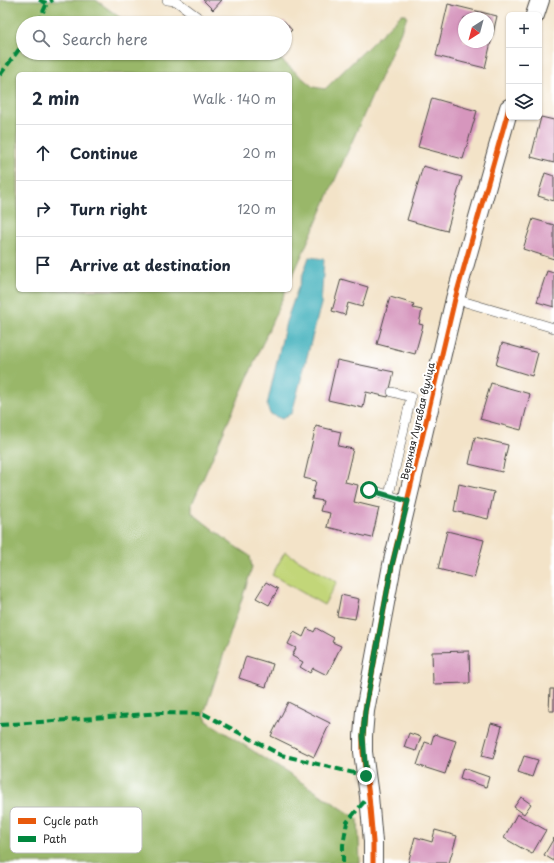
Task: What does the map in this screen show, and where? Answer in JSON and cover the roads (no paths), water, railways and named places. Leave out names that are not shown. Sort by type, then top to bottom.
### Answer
[{"type":"street","points":[[536,12],[540,0]]},
{"type":"street","name":"Верхняя Лугавая вуліца","points":[[374,863],[369,796],[363,752],[365,711],[392,565],[454,299],[506,118]]},
{"type":"lane","points":[[167,0],[176,1],[196,16]]},
{"type":"lane","points":[[454,299],[554,328]]},
{"type":"lane","points":[[389,495],[411,397],[392,392]]},
{"type":"lane","points":[[369,490],[408,501]]},
{"type":"water","points":[[309,257],[324,259],[321,304],[292,413],[282,419],[270,414],[267,405],[286,322]]}]
